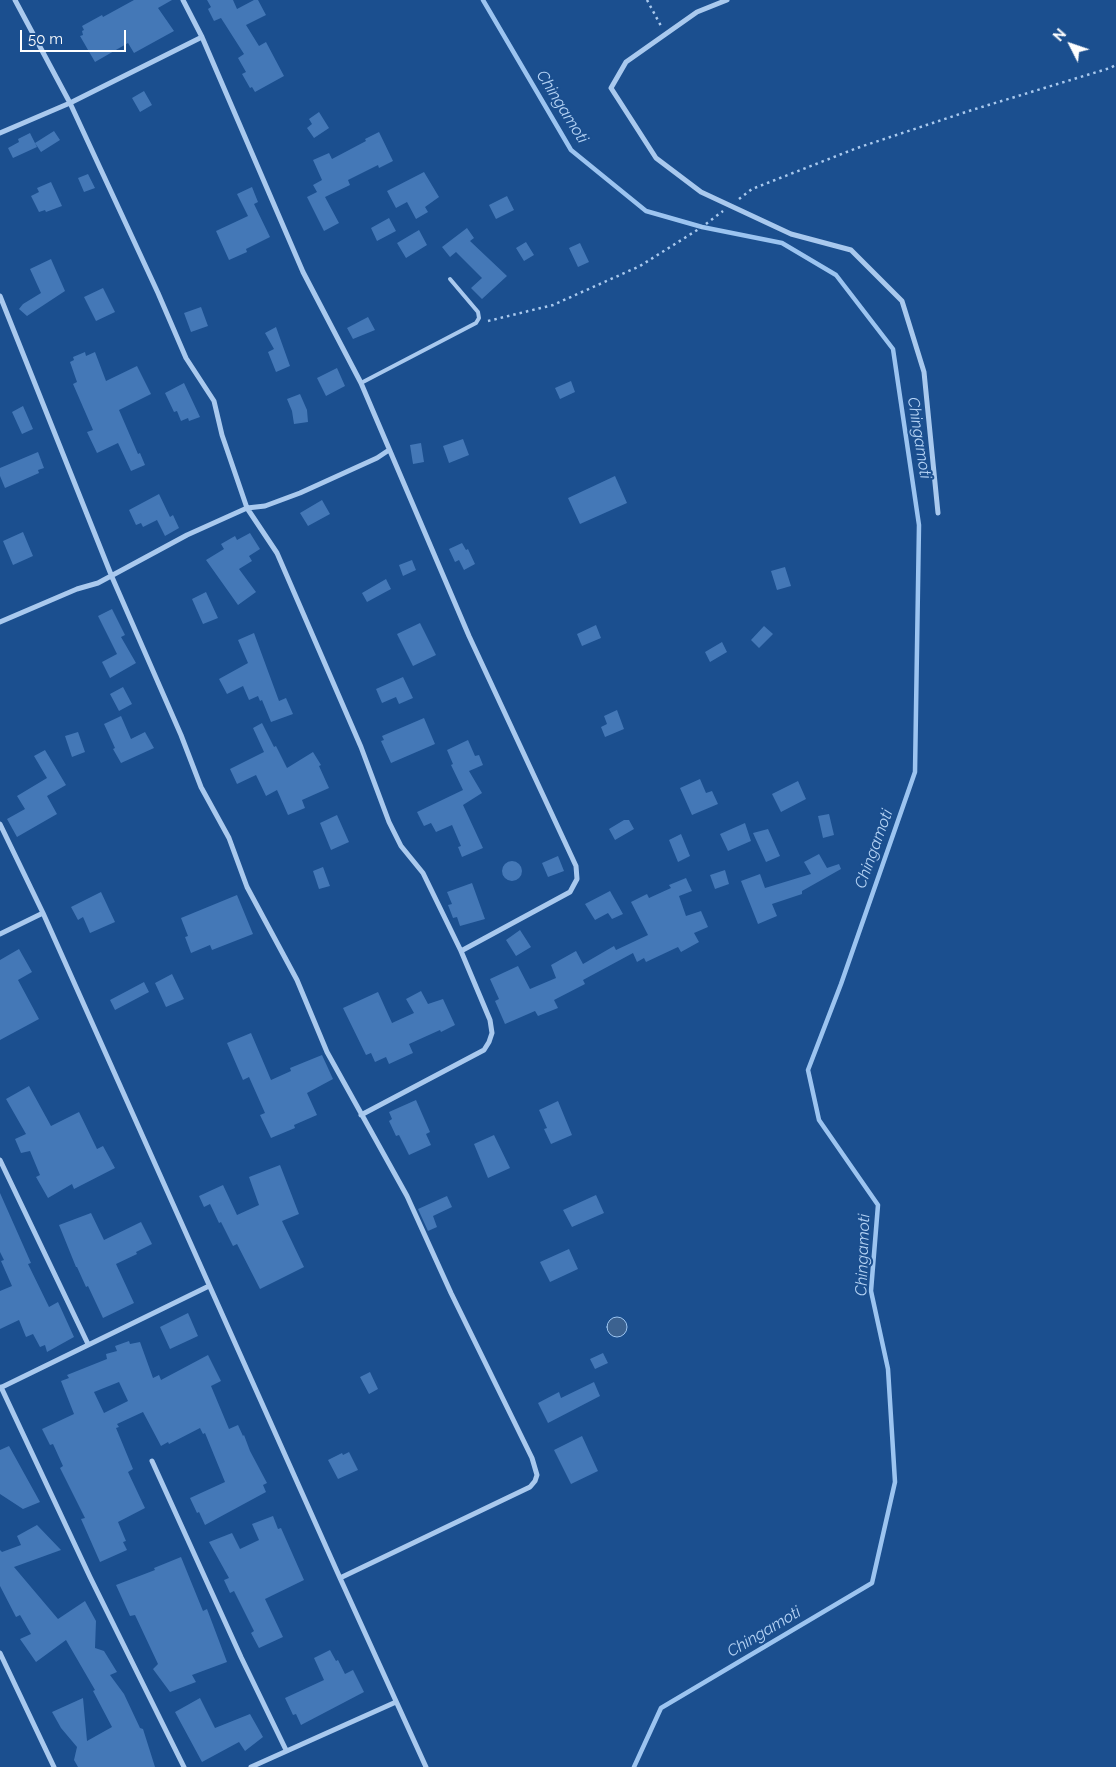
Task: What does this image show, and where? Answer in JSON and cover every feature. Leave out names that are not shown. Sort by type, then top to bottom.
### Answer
[{"type":"street","points":[[15,0],[70,103],[158,292],[186,358],[214,401],[222,435],[246,508],[277,553],[361,747],[389,822],[401,846],[423,873],[462,951],[490,1020],[492,1033],[484,1050],[361,1115]]},
{"type":"street","points":[[183,0],[202,37],[302,272],[361,383],[469,636],[576,866],[577,879],[570,892],[462,951]]},
{"type":"street","points":[[727,0],[697,12],[626,62],[611,88],[656,158],[701,192],[791,234],[851,250],[902,301],[924,372],[938,513]]},
{"type":"street","points":[[0,133],[70,103],[202,37]]},
{"type":"street","points":[[0,296],[3,314],[201,787],[229,838],[247,887],[297,980],[327,1052],[407,1196],[451,1293],[532,1458],[537,1475],[530,1487],[340,1578]]},
{"type":"street","points":[[0,622],[77,589],[112,577],[188,535],[246,508],[265,506],[300,493],[341,475],[389,450]]},
{"type":"street","points":[[1,828],[43,913],[426,1767]]},
{"type":"street","points":[[0,934],[43,913]]},
{"type":"street","points":[[0,1160],[88,1344]]},
{"type":"street","points":[[184,1767],[90,1577],[0,1388],[210,1286]]},
{"type":"street","points":[[152,1461],[241,1657],[286,1750]]},
{"type":"street","points":[[0,1653],[54,1767]]},
{"type":"street","points":[[250,1767],[396,1702]]},
{"type":"lane","points":[[361,383],[476,323],[479,318],[478,312],[450,279]]},
{"type":"path","points":[[647,0],[665,34]]},
{"type":"path","points":[[476,323],[553,305],[640,266],[702,227],[752,189],[857,148],[1116,65]]},
{"type":"water","points":[[617,1317],[624,1320],[627,1327],[624,1334],[617,1337],[610,1334],[607,1327],[610,1320]]},
{"type":"building","points":[[134,0],[172,0],[158,8],[174,31],[134,53],[128,43],[95,62],[80,36],[83,35],[82,31],[84,30],[82,26]]},
{"type":"building","points":[[207,0],[233,0],[237,9],[254,0],[258,0],[266,15],[246,25],[259,46],[266,42],[284,76],[255,92],[252,87],[250,88],[242,74],[246,72],[238,58],[244,54],[221,18],[214,21],[208,9],[211,7]]},
{"type":"building","points":[[144,91],[152,105],[140,112],[132,98]]},
{"type":"building","points":[[319,112],[329,128],[314,138],[307,128],[312,124],[309,119]]},
{"type":"building","points":[[54,131],[60,140],[41,152],[35,143]]},
{"type":"building","points":[[379,132],[393,161],[379,168],[378,165],[348,180],[350,185],[325,197],[339,223],[324,231],[307,197],[317,192],[313,185],[322,180],[313,160],[329,153],[332,159]]},
{"type":"building","points":[[30,133],[37,147],[13,158],[8,148],[19,142],[18,139]]},
{"type":"building","points":[[424,172],[439,197],[425,207],[428,212],[416,219],[407,202],[396,208],[387,191]]},
{"type":"building","points":[[88,174],[95,188],[84,192],[78,178]]},
{"type":"building","points":[[51,182],[62,206],[46,212],[45,210],[39,212],[31,196],[39,192],[37,188]]},
{"type":"building","points":[[252,187],[258,202],[254,204],[270,237],[246,249],[247,252],[229,260],[216,231],[248,216],[237,194]]},
{"type":"building","points":[[507,196],[514,210],[496,219],[489,205]]},
{"type":"building","points":[[389,218],[396,231],[377,241],[371,228]]},
{"type":"building","points":[[467,228],[474,238],[470,241],[507,276],[482,299],[471,288],[482,278],[456,252],[450,257],[442,247]]},
{"type":"building","points":[[419,230],[427,245],[406,258],[397,243]]},
{"type":"building","points":[[526,242],[534,255],[524,261],[516,248]]},
{"type":"building","points":[[580,243],[589,262],[578,267],[569,248]]},
{"type":"building","points":[[51,259],[65,291],[27,316],[19,309],[23,304],[41,293],[30,269]]},
{"type":"building","points":[[103,288],[115,312],[96,321],[84,297]]},
{"type":"building","points":[[201,307],[208,326],[191,332],[184,313]]},
{"type":"building","points":[[368,317],[375,330],[353,339],[347,328]]},
{"type":"building","points":[[276,327],[290,366],[276,372],[268,352],[274,349],[265,333]]},
{"type":"building","points":[[85,352],[86,356],[95,352],[106,381],[137,366],[151,394],[119,410],[138,454],[140,453],[145,465],[131,471],[118,443],[97,453],[87,432],[93,430],[73,384],[77,382],[70,362],[74,360],[73,357]]},
{"type":"building","points":[[337,368],[345,386],[326,396],[317,378]]},
{"type":"building","points":[[571,381],[575,392],[560,399],[555,388]]},
{"type":"building","points":[[184,383],[200,417],[189,421],[188,418],[181,421],[177,411],[174,412],[165,393]]},
{"type":"building","points":[[300,394],[307,410],[308,422],[294,424],[292,411],[287,399]]},
{"type":"building","points":[[23,406],[33,429],[22,434],[12,412]]},
{"type":"building","points":[[463,439],[469,455],[449,463],[443,446]]},
{"type":"building","points":[[421,443],[424,462],[413,464],[410,445]]},
{"type":"building","points":[[38,452],[44,468],[38,470],[39,473],[5,488],[0,476],[0,468]]},
{"type":"building","points":[[615,476],[627,503],[580,524],[568,498]]},
{"type":"building","points":[[159,494],[170,517],[173,515],[179,528],[165,536],[157,520],[143,527],[141,523],[136,525],[129,510]]},
{"type":"building","points":[[322,500],[330,514],[308,526],[300,513]]},
{"type":"building","points":[[23,532],[33,556],[13,565],[3,541]]},
{"type":"building","points":[[250,533],[260,549],[249,556],[252,561],[239,569],[256,592],[238,605],[206,560],[224,549],[221,544],[235,536],[237,540]]},
{"type":"building","points":[[462,543],[466,550],[468,549],[475,564],[464,570],[459,560],[455,562],[449,549]]},
{"type":"building","points":[[412,560],[416,570],[403,576],[399,565]]},
{"type":"building","points":[[785,567],[791,586],[777,590],[771,571]]},
{"type":"building","points":[[386,579],[391,589],[367,602],[362,593]]},
{"type":"building","points":[[206,592],[218,618],[203,624],[192,599]]},
{"type":"building","points":[[112,609],[125,635],[121,637],[136,663],[110,678],[102,662],[117,654],[98,616]]},
{"type":"building","points":[[420,623],[436,655],[413,666],[397,634]]},
{"type":"building","points":[[596,625],[601,638],[582,646],[577,634]]},
{"type":"building","points":[[764,626],[773,634],[759,648],[751,640]]},
{"type":"building","points":[[254,633],[279,701],[286,698],[293,714],[271,722],[262,700],[260,701],[258,696],[249,700],[243,686],[227,694],[219,679],[248,663],[238,640]]},
{"type":"building","points":[[722,642],[727,652],[710,662],[705,652]]},
{"type":"building","points":[[403,677],[413,698],[399,704],[396,697],[382,703],[376,689]]},
{"type":"building","points":[[123,687],[132,704],[119,711],[110,694]]},
{"type":"building","points":[[617,710],[624,729],[605,737],[601,727],[607,724],[604,716]]},
{"type":"building","points":[[121,716],[131,739],[145,732],[154,748],[121,763],[113,749],[115,748],[104,724]]},
{"type":"building","points":[[424,718],[435,744],[391,763],[381,741],[384,740],[382,736]]},
{"type":"building","points":[[262,723],[287,768],[313,752],[321,765],[319,766],[329,788],[302,800],[305,808],[288,815],[277,790],[266,796],[256,775],[237,784],[230,769],[264,752],[253,728]]},
{"type":"building","points":[[78,732],[85,752],[72,757],[65,736]]},
{"type":"building","points":[[468,740],[475,756],[479,755],[483,765],[469,771],[482,793],[463,805],[483,848],[462,857],[458,847],[461,846],[452,825],[436,832],[431,823],[424,826],[417,812],[463,790],[451,765],[453,764],[447,750]]},
{"type":"building","points":[[45,750],[66,785],[47,796],[57,814],[17,837],[7,819],[25,809],[17,796],[47,778],[34,756]]},
{"type":"building","points":[[700,779],[706,793],[712,791],[718,804],[692,815],[680,788]]},
{"type":"building","points":[[798,781],[806,799],[781,812],[772,794]]},
{"type":"building","points":[[829,814],[834,835],[823,838],[818,816]]},
{"type":"building","points":[[337,815],[349,842],[331,850],[320,823]]},
{"type":"building","points":[[624,820],[629,820],[634,829],[615,840],[609,829]]},
{"type":"building","points":[[745,823],[751,841],[728,851],[720,834]]},
{"type":"building","points":[[768,829],[780,856],[766,862],[753,833]]},
{"type":"building","points":[[681,834],[690,856],[678,862],[669,840]]},
{"type":"building","points":[[819,854],[827,868],[839,864],[841,869],[802,891],[802,894],[772,904],[777,916],[758,924],[741,881],[760,874],[765,888],[811,874],[804,862]]},
{"type":"building","points":[[558,856],[564,871],[548,877],[542,863]]},
{"type":"building","points":[[512,861],[519,864],[522,871],[519,878],[512,881],[505,878],[502,871],[505,864]]},
{"type":"building","points":[[323,867],[330,886],[319,889],[313,871]]},
{"type":"building","points":[[725,870],[729,884],[715,889],[710,875]]},
{"type":"building","points":[[686,878],[692,891],[679,896],[686,916],[701,911],[708,927],[694,933],[699,942],[681,952],[678,947],[646,962],[644,958],[637,962],[633,953],[583,980],[585,984],[554,1000],[558,1008],[538,1016],[535,1011],[505,1024],[495,1001],[499,999],[490,979],[518,966],[530,989],[556,978],[551,965],[576,951],[583,964],[614,946],[616,950],[648,935],[631,902],[647,894],[649,898],[671,888],[669,885]]},
{"type":"building","points":[[472,883],[485,919],[460,926],[457,917],[453,918],[448,905],[452,904],[447,892]]},
{"type":"building","points":[[610,891],[623,914],[612,919],[608,913],[595,920],[585,904]]},
{"type":"building","points":[[101,892],[115,922],[90,933],[83,917],[78,920],[71,907]]},
{"type":"building","points":[[237,895],[253,934],[212,950],[210,945],[191,953],[185,937],[188,936],[181,918]]},
{"type":"building","points":[[520,930],[531,947],[516,956],[506,940]]},
{"type":"building","points":[[19,949],[32,972],[18,980],[39,1019],[0,1040],[0,960]]},
{"type":"building","points":[[172,974],[184,999],[166,1007],[155,983]]},
{"type":"building","points":[[144,982],[149,992],[115,1010],[110,1000]]},
{"type":"building","points":[[421,991],[428,1004],[443,999],[455,1025],[409,1044],[413,1053],[389,1064],[386,1057],[375,1062],[371,1053],[366,1055],[343,1008],[378,992],[392,1023],[414,1013],[406,999]]},
{"type":"building","points":[[251,1033],[271,1080],[291,1071],[290,1068],[322,1055],[333,1079],[307,1093],[317,1115],[294,1125],[295,1128],[271,1138],[260,1115],[265,1113],[249,1077],[243,1080],[227,1043]]},
{"type":"building","points":[[29,1086],[51,1126],[79,1112],[97,1149],[103,1146],[115,1168],[74,1189],[72,1184],[48,1198],[36,1177],[40,1175],[30,1151],[21,1153],[15,1139],[26,1134],[6,1099]]},
{"type":"building","points":[[416,1100],[430,1132],[426,1134],[431,1145],[409,1155],[399,1135],[396,1136],[389,1121],[392,1119],[389,1112]]},
{"type":"building","points":[[558,1101],[572,1135],[551,1144],[544,1129],[547,1128],[539,1110]]},
{"type":"building","points":[[494,1135],[510,1168],[488,1178],[474,1144]]},
{"type":"building","points":[[280,1165],[299,1214],[282,1221],[304,1267],[260,1289],[237,1244],[233,1246],[210,1204],[204,1207],[199,1196],[223,1185],[237,1215],[259,1205],[249,1177]]},
{"type":"building","points":[[0,1193],[31,1263],[28,1264],[49,1307],[58,1302],[74,1337],[47,1352],[45,1345],[40,1347],[33,1334],[26,1337],[19,1320],[0,1329],[0,1291],[12,1286],[1,1261],[4,1260],[0,1252]]},
{"type":"building","points":[[596,1195],[604,1213],[572,1227],[563,1210]]},
{"type":"building","points":[[447,1196],[452,1207],[433,1216],[437,1227],[428,1231],[418,1209]]},
{"type":"building","points":[[91,1213],[104,1240],[141,1222],[152,1244],[116,1264],[134,1303],[103,1318],[88,1286],[86,1287],[76,1267],[59,1225]]},
{"type":"building","points":[[569,1249],[578,1269],[550,1282],[540,1262]]},
{"type":"building","points":[[188,1313],[198,1336],[170,1349],[160,1327]]},
{"type":"building","points":[[129,1341],[130,1344],[140,1342],[153,1378],[159,1375],[161,1380],[208,1355],[221,1381],[211,1386],[229,1429],[238,1425],[267,1483],[263,1485],[266,1492],[205,1525],[190,1498],[225,1482],[205,1433],[203,1434],[200,1428],[169,1444],[168,1442],[161,1446],[143,1412],[117,1424],[119,1427],[116,1428],[133,1469],[128,1472],[145,1508],[118,1522],[126,1541],[123,1542],[127,1550],[100,1562],[81,1519],[85,1518],[60,1468],[63,1466],[53,1444],[50,1445],[42,1429],[74,1414],[61,1381],[69,1378],[67,1375],[107,1359],[106,1354],[117,1351],[115,1346]],"holes":[[[119,1382],[128,1401],[104,1413],[94,1392]]]},
{"type":"building","points":[[603,1353],[608,1363],[595,1369],[590,1359]]},
{"type":"building","points":[[370,1372],[378,1389],[369,1394],[360,1377]]},
{"type":"building","points":[[594,1382],[600,1396],[548,1423],[538,1403],[559,1392],[561,1398]]},
{"type":"building","points":[[582,1436],[598,1471],[571,1484],[554,1450]]},
{"type":"building","points":[[9,1446],[40,1502],[23,1509],[0,1494],[0,1450]]},
{"type":"building","points":[[349,1452],[358,1470],[338,1479],[328,1460],[342,1453],[343,1455]]},
{"type":"building","points":[[273,1516],[278,1529],[281,1528],[304,1580],[265,1599],[283,1637],[259,1648],[251,1633],[254,1631],[234,1591],[230,1593],[224,1580],[229,1578],[209,1542],[232,1533],[240,1549],[259,1540],[252,1524]]},
{"type":"building","points":[[37,1525],[61,1550],[14,1567],[58,1619],[85,1601],[96,1621],[95,1648],[104,1651],[117,1672],[110,1675],[124,1694],[140,1728],[143,1729],[155,1767],[78,1767],[74,1760],[77,1747],[61,1728],[52,1712],[83,1698],[87,1741],[112,1727],[93,1691],[95,1690],[66,1640],[36,1662],[20,1639],[31,1634],[20,1615],[16,1617],[0,1586],[0,1550],[2,1552],[21,1545],[17,1536]]},
{"type":"building","points":[[181,1557],[203,1611],[207,1609],[227,1662],[192,1675],[196,1682],[170,1692],[153,1669],[158,1664],[135,1615],[130,1616],[116,1585],[155,1570],[154,1568]]},
{"type":"building","points":[[330,1650],[345,1674],[353,1670],[364,1692],[301,1725],[296,1714],[293,1715],[285,1698],[324,1680],[314,1658]]},
{"type":"building","points":[[200,1698],[215,1728],[250,1714],[263,1737],[245,1751],[239,1742],[202,1762],[175,1712]]},
{"type":"waterway","name":"Chingamoti","points":[[483,0],[571,150],[646,211],[702,227],[782,243],[836,275],[893,349],[919,525],[915,772],[841,984],[808,1070],[819,1120],[878,1205],[871,1291],[888,1369],[895,1482],[872,1583],[661,1708],[634,1767]]}]
